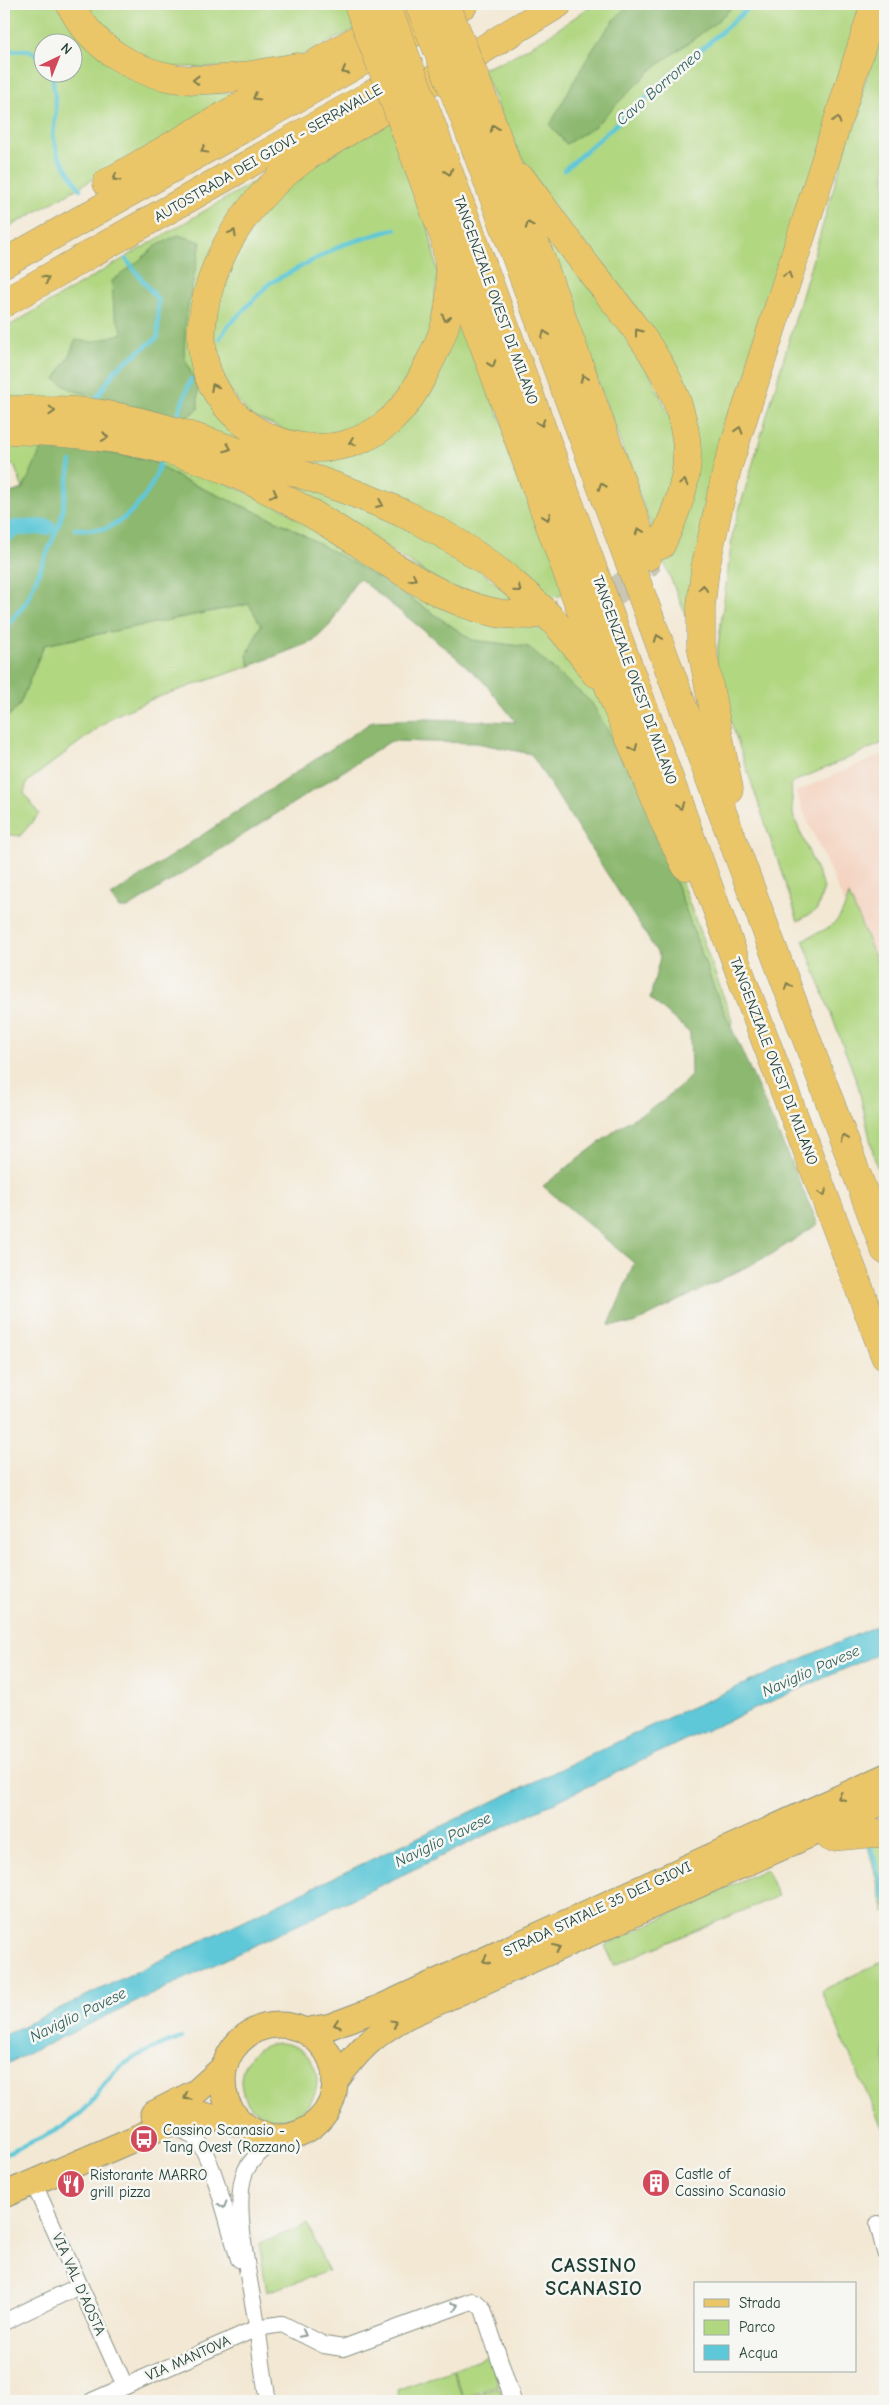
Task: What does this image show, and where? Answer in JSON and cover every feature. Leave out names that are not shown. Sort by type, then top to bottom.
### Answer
[{"type":"highway","points":[[70,4],[90,35],[107,50],[146,71],[170,77],[216,80],[314,64]]},
{"type":"highway","points":[[358,4],[420,132],[444,235],[450,279],[449,307],[432,359],[413,395],[394,418],[369,436],[340,446],[306,448],[270,439],[253,430],[228,408],[216,391],[207,372],[201,337],[202,318],[214,273],[240,221],[272,184],[309,156],[558,4]]},
{"type":"highway","name":"TANGENZIALE OVEST DI MILANO","points":[[386,4],[420,132],[885,1356]]},
{"type":"highway","points":[[4,242],[419,4],[473,106],[504,155],[639,332],[657,360],[671,388],[681,416],[687,449],[686,475],[680,499],[661,545]]},
{"type":"highway","points":[[446,4],[473,106],[754,897],[885,1250]]},
{"type":"highway","points":[[4,263],[464,4]]},
{"type":"highway","name":"AUTOSTRADA DEI GIOVI - SERRAVALLE","points":[[4,303],[533,4]]},
{"type":"highway","points":[[754,897],[726,774],[701,645],[701,606],[705,569],[727,469],[875,4]]},
{"type":"highway","points":[[504,155],[726,774]]},
{"type":"highway","points":[[444,235],[615,704],[668,830],[744,984]]},
{"type":"highway","points":[[4,410],[101,414],[157,426],[211,442],[336,487],[413,518],[458,544],[498,571],[533,602],[567,636],[615,704]]},
{"type":"highway","points":[[4,430],[98,435],[146,444],[191,456],[242,477],[286,500],[442,594],[466,605],[498,613],[531,616]]},
{"type":"highway","points":[[830,1837],[885,1834]]},
{"type":"main road","name":"STRADA STATALE 35 DEI GIOVI","points":[[305,2031],[331,2026],[379,2008],[885,1777]]},
{"type":"main road","name":"STRADA STATALE 35 DEI GIOVI","points":[[335,2082],[367,2042],[385,2028],[407,2016],[885,1800]]},
{"type":"main road","points":[[644,1909],[885,1817]]},
{"type":"main road","points":[[4,2195],[153,2129],[200,2114],[244,2125],[260,2134],[279,2137],[296,2134],[312,2127],[328,2107],[332,2099],[335,2082],[333,2066],[327,2052],[318,2040],[305,2031],[286,2025],[266,2026],[248,2034],[234,2048],[225,2066],[223,2082],[226,2098],[233,2113],[244,2125]]},
{"type":"main road","points":[[4,2180],[174,2105],[196,2092],[225,2066]]},
{"type":"street","points":[[153,2129],[167,2126],[178,2128],[196,2139],[206,2154],[251,2294]]},
{"type":"street","points":[[268,2401],[240,2211],[240,2188],[245,2170],[265,2148],[279,2137]]},
{"type":"street","name":"VIA VAL D'AOSTA","points":[[33,2182],[125,2386]]},
{"type":"street","points":[[878,2224],[885,2252]]},
{"type":"street","points":[[4,2322],[79,2286]]},
{"type":"street","name":"VIA MANTOVA","points":[[92,2401],[257,2328],[282,2324],[324,2345],[343,2348],[466,2302],[478,2303],[483,2309],[513,2401]]},
{"type":"shaded area","points":[[885,753],[885,995],[795,792]]},
{"type":"green space","points":[[11,4],[60,4],[187,92],[231,93],[240,91],[241,95],[4,230],[4,23]]},
{"type":"green space","points":[[83,4],[352,4],[360,27],[284,64],[255,68],[166,67],[109,39]]},
{"type":"green space","points":[[594,4],[866,4],[691,613],[686,616],[661,555],[694,428],[526,165],[509,134],[482,69],[504,61],[545,38]]},
{"type":"green space","points":[[631,4],[736,4],[713,25],[651,70],[594,127],[566,144],[550,125],[597,43],[619,14]]},
{"type":"green space","points":[[885,13],[885,742],[791,783],[793,815],[824,888],[817,910],[798,921],[731,722],[716,661],[733,531]]},
{"type":"green space","points":[[390,118],[421,188],[438,275],[430,336],[413,378],[367,428],[306,439],[249,415],[229,389],[217,364],[211,340],[219,286],[246,231],[294,178]]},
{"type":"green space","points":[[269,173],[203,273],[228,424],[378,444],[457,310],[571,594],[547,598],[425,512],[4,402],[4,329]]},
{"type":"green space","points":[[538,218],[636,344],[675,427],[677,464],[654,535]]},
{"type":"green space","points":[[178,235],[201,242],[186,317],[184,357],[198,388],[198,409],[183,420],[72,390],[55,379],[69,357],[75,340],[93,342],[123,333],[114,312],[112,281],[156,246]]},
{"type":"green space","points":[[4,438],[40,438],[184,464],[539,624],[598,687],[646,785],[732,1020],[731,1028],[714,988],[641,786],[528,647],[472,640],[388,583],[288,526],[181,479],[151,460],[23,489],[14,465],[4,464]]},
{"type":"green space","points":[[45,441],[151,460],[181,479],[288,526],[388,583],[472,640],[528,647],[591,702],[641,786],[714,988],[818,1224],[772,1254],[633,1324],[609,1325],[634,1263],[543,1186],[625,1123],[659,1104],[691,1076],[690,1033],[650,998],[660,957],[531,754],[477,743],[391,741],[128,908],[119,908],[111,896],[373,721],[428,719],[516,722],[483,681],[448,650],[360,579],[356,581],[330,625],[314,641],[250,666],[247,655],[261,625],[249,604],[44,645],[19,706],[4,720],[4,495],[23,489]]},
{"type":"green space","points":[[271,471],[439,537],[525,607],[448,586],[293,491]]},
{"type":"green space","points":[[249,604],[261,625],[247,655],[250,666],[155,698],[114,716],[27,782],[24,793],[39,814],[20,836],[4,834],[4,720],[19,706],[44,645]]},
{"type":"green space","points":[[849,895],[885,981],[885,1188],[875,1161],[858,1085],[803,940],[828,928],[838,920]]},
{"type":"green space","points":[[885,1843],[885,1913],[868,1846]]},
{"type":"green space","points":[[766,1869],[778,1896],[614,1965],[605,1945]]},
{"type":"green space","points":[[885,1960],[885,2134],[821,1991]]},
{"type":"green space","points":[[279,2043],[294,2046],[306,2054],[314,2066],[317,2081],[314,2096],[306,2108],[294,2116],[279,2119],[264,2116],[252,2108],[244,2096],[241,2081],[244,2066],[252,2054],[264,2046]]},
{"type":"green space","points":[[308,2224],[328,2271],[267,2292],[259,2244]]},
{"type":"green space","points":[[489,2355],[498,2385],[464,2399],[453,2369]]},
{"type":"green space","points":[[452,2369],[463,2399],[458,2401],[401,2401],[397,2390]]},
{"type":"green space","points":[[499,2387],[504,2401],[464,2401]]},
{"type":"water","name":"Naviglio Pavese","points":[[885,1622],[885,1651],[689,1738],[4,2065],[4,2035],[674,1715]]},
{"type":"waterway","name":"Cavo Borromeo","points":[[564,170],[753,4]]},
{"type":"waterway","points":[[4,48],[8,51],[28,50],[32,52]]},
{"type":"waterway","points":[[53,82],[56,109],[53,136],[58,155],[80,189]]},
{"type":"waterway","name":"Cavo Borromeo","points":[[220,338],[227,327],[270,283],[342,245],[395,229]]},
{"type":"waterway","points":[[94,402],[116,369],[158,337],[158,300],[126,259]]},
{"type":"waterway","name":"Cavo Borromeo","points":[[175,422],[191,379]]},
{"type":"waterway","points":[[4,630],[27,601],[61,519],[71,462]]},
{"type":"waterway","name":"Cavo Borromeo","points":[[75,529],[103,529],[125,517],[147,492],[153,482],[160,462]]},
{"type":"waterway","name":"Cavo Borromeo","points":[[4,536],[16,528],[47,527]]},
{"type":"waterway","points":[[871,1847],[885,1900]]},
{"type":"waterway","points":[[4,2154],[45,2136],[73,2119],[91,2103],[105,2083],[120,2067],[145,2052],[181,2038]]},
{"type":"tunnel","points":[[531,615],[565,612],[597,601],[626,584],[650,560]]},
{"type":"place","name":"Cassino Scanasio - Tang Ovest (Rozzano)","points":[[144,2139]]},
{"type":"place","name":"Castle of Cassino Scanasio","points":[[656,2183]]},
{"type":"place","name":"Ristorante MARRO grill pizza","points":[[71,2184]]},
{"type":"district","name":"CASSINO SCANASIO","points":[[594,2276]]}]
